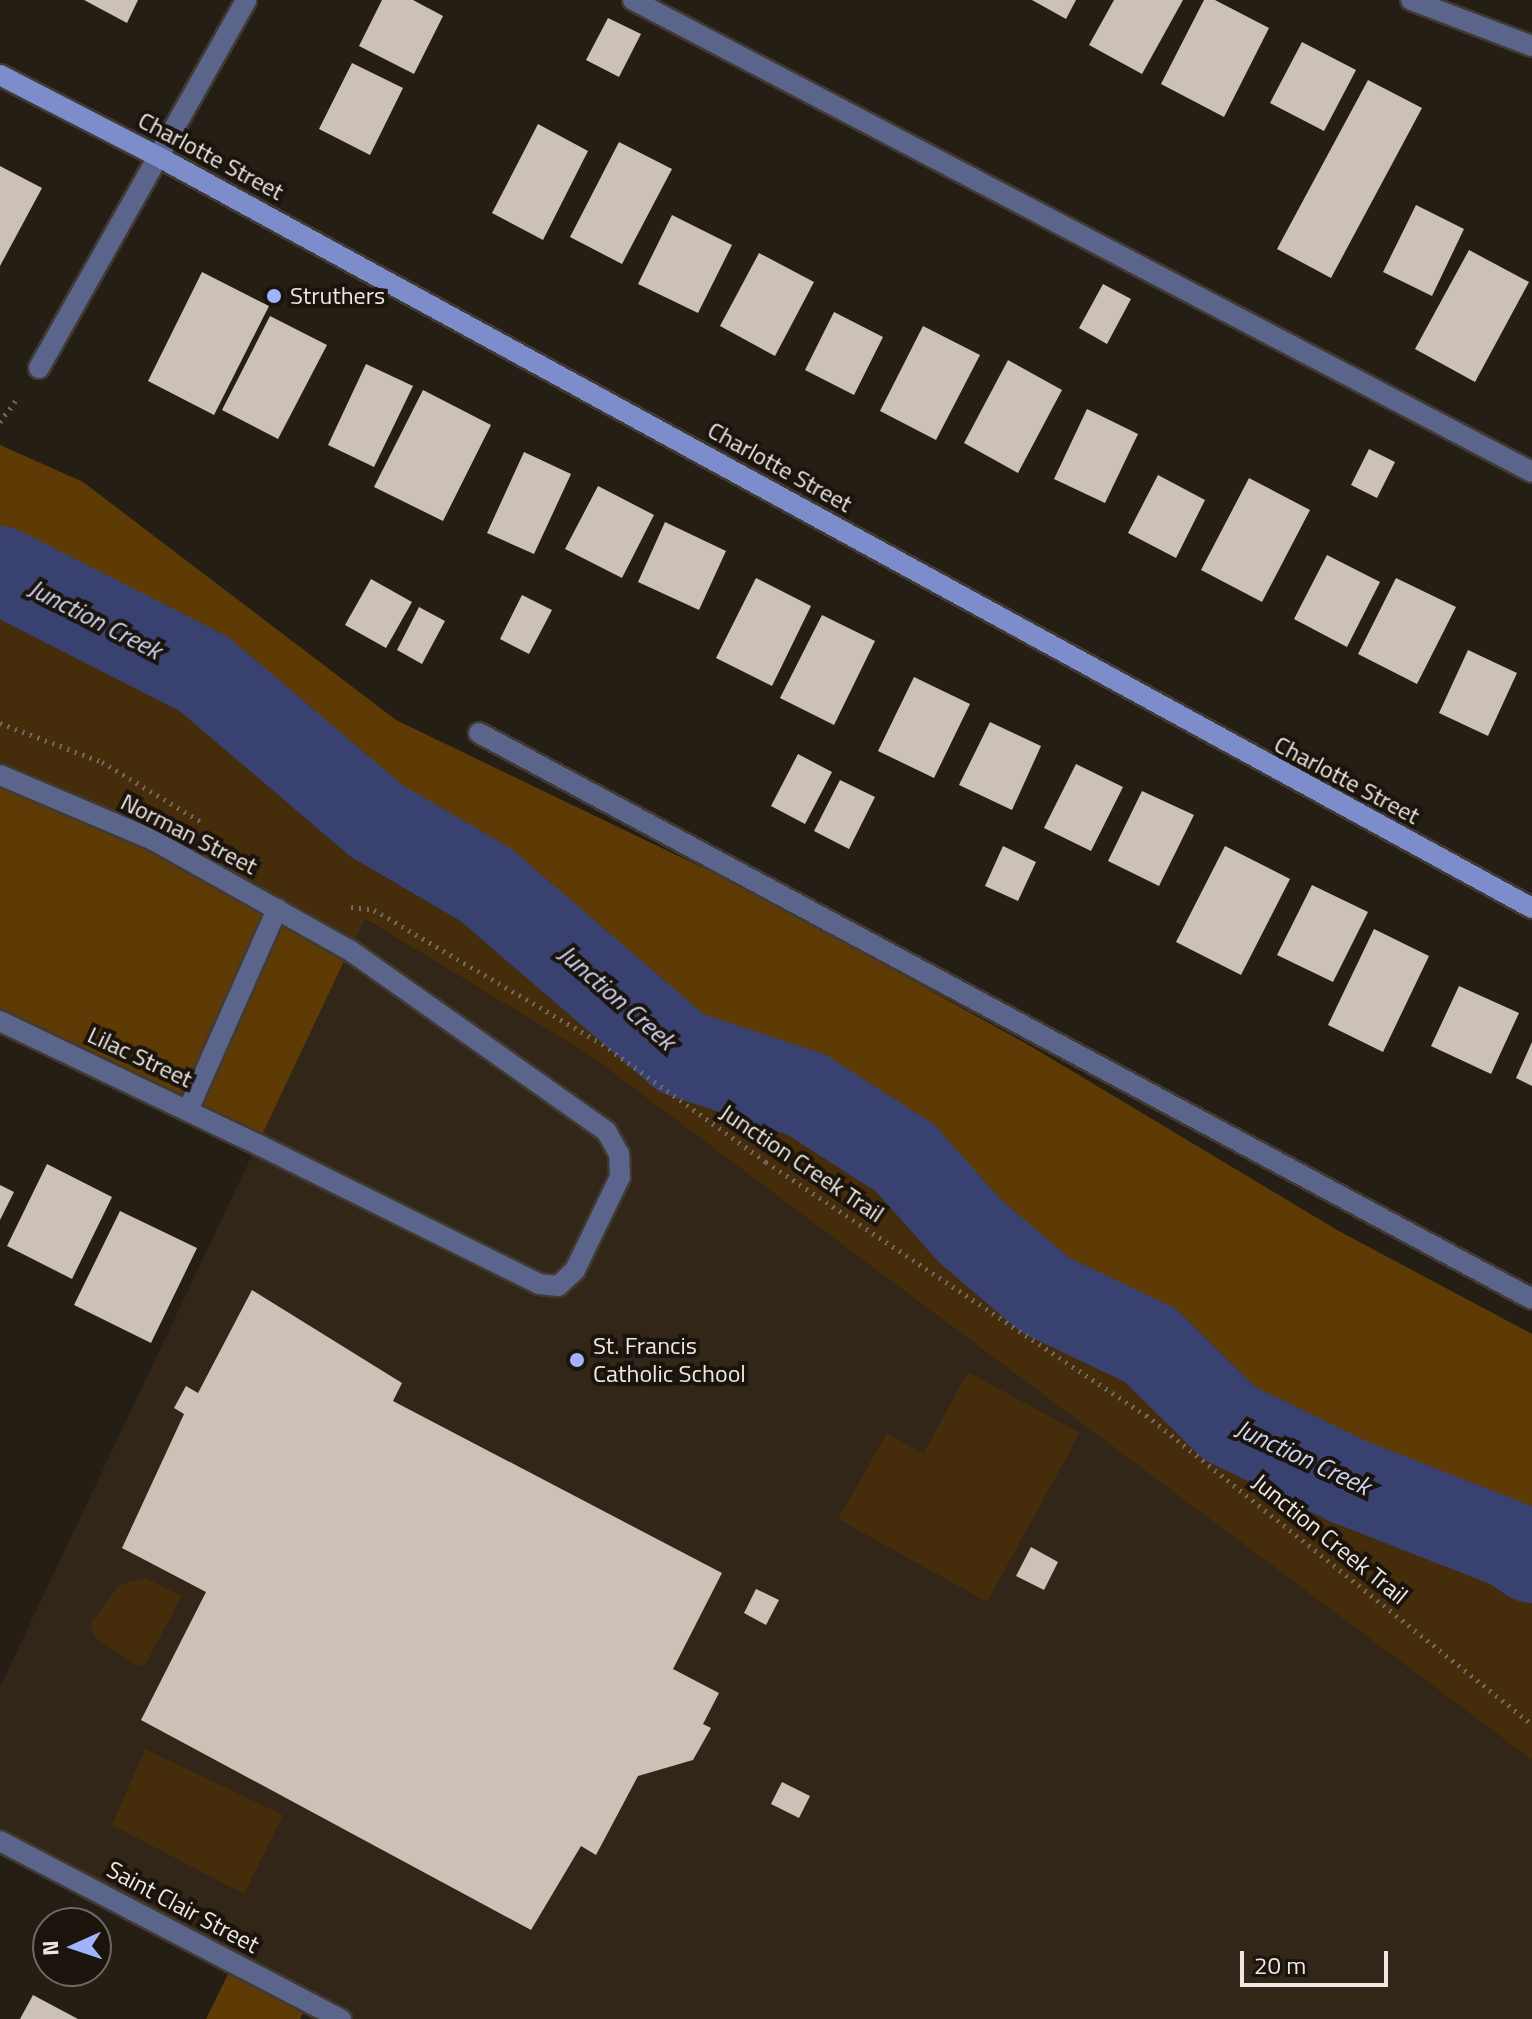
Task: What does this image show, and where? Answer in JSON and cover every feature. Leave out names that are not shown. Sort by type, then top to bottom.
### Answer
[{"type":"street","points":[[39,368],[246,0]]},
{"type":"street","points":[[633,0],[1532,472]]},
{"type":"street","points":[[1411,0],[1532,46]]},
{"type":"street","name":"Charlotte Street","points":[[0,75],[159,157],[1532,908]]},
{"type":"street","points":[[479,733],[1532,1299]]},
{"type":"street","name":"Norman Street","points":[[0,775],[153,840],[349,950]]},
{"type":"street","points":[[189,1108],[277,909]]},
{"type":"street","name":"Lilac Street","points":[[0,1021],[189,1108],[539,1284],[558,1286],[575,1270],[620,1177],[619,1154],[606,1131],[349,950]]},
{"type":"street","name":"Saint Clair Street","points":[[0,1841],[341,2019]]},
{"type":"path","points":[[0,723],[102,762],[206,825]]},
{"type":"path","name":"Junction Creek Trail","points":[[344,906],[374,910],[602,1044],[766,1162],[1146,1415],[1532,1724]]},
{"type":"shaded area","points":[[0,445],[83,482],[396,720],[751,891],[1032,1047],[1337,1230],[1532,1334],[1532,1563],[1510,1549],[1349,1486],[1226,1426],[1148,1348],[1042,1298],[967,1234],[903,1161],[807,1098],[679,1056],[484,887],[374,822],[200,676],[0,573]]},
{"type":"shaded area","points":[[0,573],[200,676],[374,822],[484,887],[679,1056],[807,1098],[903,1161],[967,1234],[1042,1298],[1148,1348],[1226,1426],[1349,1486],[1510,1549],[1532,1563],[1532,1760],[585,1052],[365,919],[346,957],[0,781]]},
{"type":"shaded area","points":[[0,781],[149,843],[346,957],[260,1139],[0,1017]]},
{"type":"shaded area","name":"St. Francis Catholic School","points":[[364,919],[585,1052],[1532,1760],[1532,2019],[331,2019],[0,1845],[0,1687]]},
{"type":"shaded area","points":[[968,1372],[1080,1433],[987,1602],[838,1519],[887,1433],[923,1454]]},
{"type":"shaded area","points":[[146,1578],[182,1596],[146,1663],[138,1666],[94,1637],[90,1624],[119,1585]]},
{"type":"shaded area","points":[[145,1749],[283,1815],[244,1894],[112,1825]]},
{"type":"shaded area","points":[[232,1966],[307,2006],[300,2019],[206,2019]]},
{"type":"building","points":[[84,0],[138,0],[127,23]]},
{"type":"building","points":[[382,0],[413,0],[443,16],[414,74],[359,46]]},
{"type":"building","points":[[1032,0],[1076,0],[1066,19]]},
{"type":"building","points":[[1114,0],[1183,0],[1142,74],[1089,45]]},
{"type":"building","points":[[1204,0],[1215,0],[1269,28],[1224,117],[1161,84]]},
{"type":"building","points":[[608,18],[641,34],[619,77],[586,60]]},
{"type":"building","points":[[1302,42],[1356,70],[1324,131],[1270,103]]},
{"type":"building","points":[[352,63],[403,88],[370,155],[319,129]]},
{"type":"building","points":[[1368,80],[1422,108],[1331,278],[1277,249]]},
{"type":"building","points":[[538,124],[588,151],[543,240],[492,213]]},
{"type":"building","points":[[619,142],[672,169],[622,264],[570,237]]},
{"type":"building","points":[[0,166],[42,188],[0,266]]},
{"type":"building","points":[[1416,205],[1464,229],[1432,296],[1383,272]]},
{"type":"building","points":[[672,215],[732,245],[698,313],[638,284]]},
{"type":"building","points":[[1469,250],[1529,282],[1475,382],[1415,349]]},
{"type":"building","points":[[759,253],[814,282],[775,356],[720,326]]},
{"type":"building","points":[[202,272],[269,306],[214,415],[148,381]]},
{"type":"building","points":[[1103,284],[1131,299],[1107,344],[1079,328]]},
{"type":"building","points":[[834,312],[883,337],[854,395],[805,370]]},
{"type":"building","points":[[270,316],[327,345],[278,439],[222,410]]},
{"type":"building","points":[[923,326],[980,355],[936,440],[880,411]]},
{"type":"building","points":[[1008,360],[1062,390],[1018,473],[964,443]]},
{"type":"building","points":[[366,364],[413,386],[374,467],[328,445]]},
{"type":"building","points":[[423,390],[491,425],[443,521],[374,487]]},
{"type":"building","points":[[1087,409],[1138,434],[1105,503],[1054,479]]},
{"type":"building","points":[[1369,449],[1395,462],[1377,498],[1351,485]]},
{"type":"building","points":[[524,452],[571,474],[534,554],[487,533]]},
{"type":"building","points":[[1158,475],[1205,500],[1176,558],[1128,533]]},
{"type":"building","points":[[1249,478],[1310,510],[1262,602],[1201,570]]},
{"type":"building","points":[[598,486],[654,515],[622,578],[565,549]]},
{"type":"building","points":[[665,522],[726,551],[699,610],[638,582]]},
{"type":"building","points":[[1327,555],[1380,582],[1347,647],[1294,619]]},
{"type":"building","points":[[756,578],[811,606],[772,686],[716,658]]},
{"type":"building","points":[[1396,578],[1456,607],[1417,684],[1358,654]]},
{"type":"building","points":[[371,579],[412,602],[386,648],[345,625]]},
{"type":"building","points":[[522,595],[552,610],[529,654],[500,639]]},
{"type":"building","points":[[419,607],[445,621],[422,664],[397,650]]},
{"type":"building","points":[[822,615],[875,641],[834,725],[780,698]]},
{"type":"building","points":[[1468,650],[1517,673],[1488,736],[1439,713]]},
{"type":"building","points":[[914,677],[970,704],[934,778],[878,751]]},
{"type":"building","points":[[990,722],[1041,746],[1012,810],[959,785]]},
{"type":"building","points":[[798,754],[832,772],[805,824],[771,806]]},
{"type":"building","points":[[1076,764],[1123,787],[1091,851],[1044,828]]},
{"type":"building","points":[[840,780],[875,797],[849,849],[814,831]]},
{"type":"building","points":[[1142,791],[1194,815],[1159,886],[1108,861]]},
{"type":"building","points":[[1003,846],[1036,862],[1018,901],[985,886]]},
{"type":"building","points":[[1225,846],[1290,879],[1241,975],[1176,942]]},
{"type":"building","points":[[1312,885],[1368,912],[1333,982],[1277,955]]},
{"type":"building","points":[[1374,929],[1429,956],[1383,1052],[1328,1025]]},
{"type":"building","points":[[1459,986],[1519,1013],[1491,1074],[1431,1046]]},
{"type":"building","points":[[1532,1042],[1532,1086],[1516,1078]]},
{"type":"building","points":[[47,1164],[112,1197],[72,1279],[7,1246]]},
{"type":"building","points":[[0,1185],[14,1192],[0,1220]]},
{"type":"building","points":[[120,1211],[197,1248],[151,1343],[74,1305]]},
{"type":"building","points":[[252,1290],[402,1383],[393,1401],[722,1573],[673,1669],[719,1693],[703,1724],[711,1728],[693,1760],[638,1776],[596,1855],[581,1846],[531,1930],[141,1720],[206,1592],[122,1548],[184,1414],[174,1408],[186,1386],[198,1393]]},
{"type":"building","points":[[1031,1547],[1058,1562],[1044,1590],[1016,1576]]},
{"type":"building","points":[[756,1589],[779,1600],[766,1625],[744,1613]]},
{"type":"building","points":[[782,1782],[810,1796],[799,1818],[771,1804]]},
{"type":"building","points":[[33,1995],[78,2019],[20,2019]]},
{"type":"waterway","name":"Junction Creek","points":[[0,570],[204,674],[377,821],[486,885],[681,1053],[807,1095],[905,1158],[970,1231],[1045,1295],[1150,1345],[1229,1423],[1350,1482],[1511,1545],[1532,1559]]},
{"type":"place","name":"Struthers","points":[[274,296]]},
{"type":"place","name":"St. Francis Catholic School","points":[[577,1360]]}]
